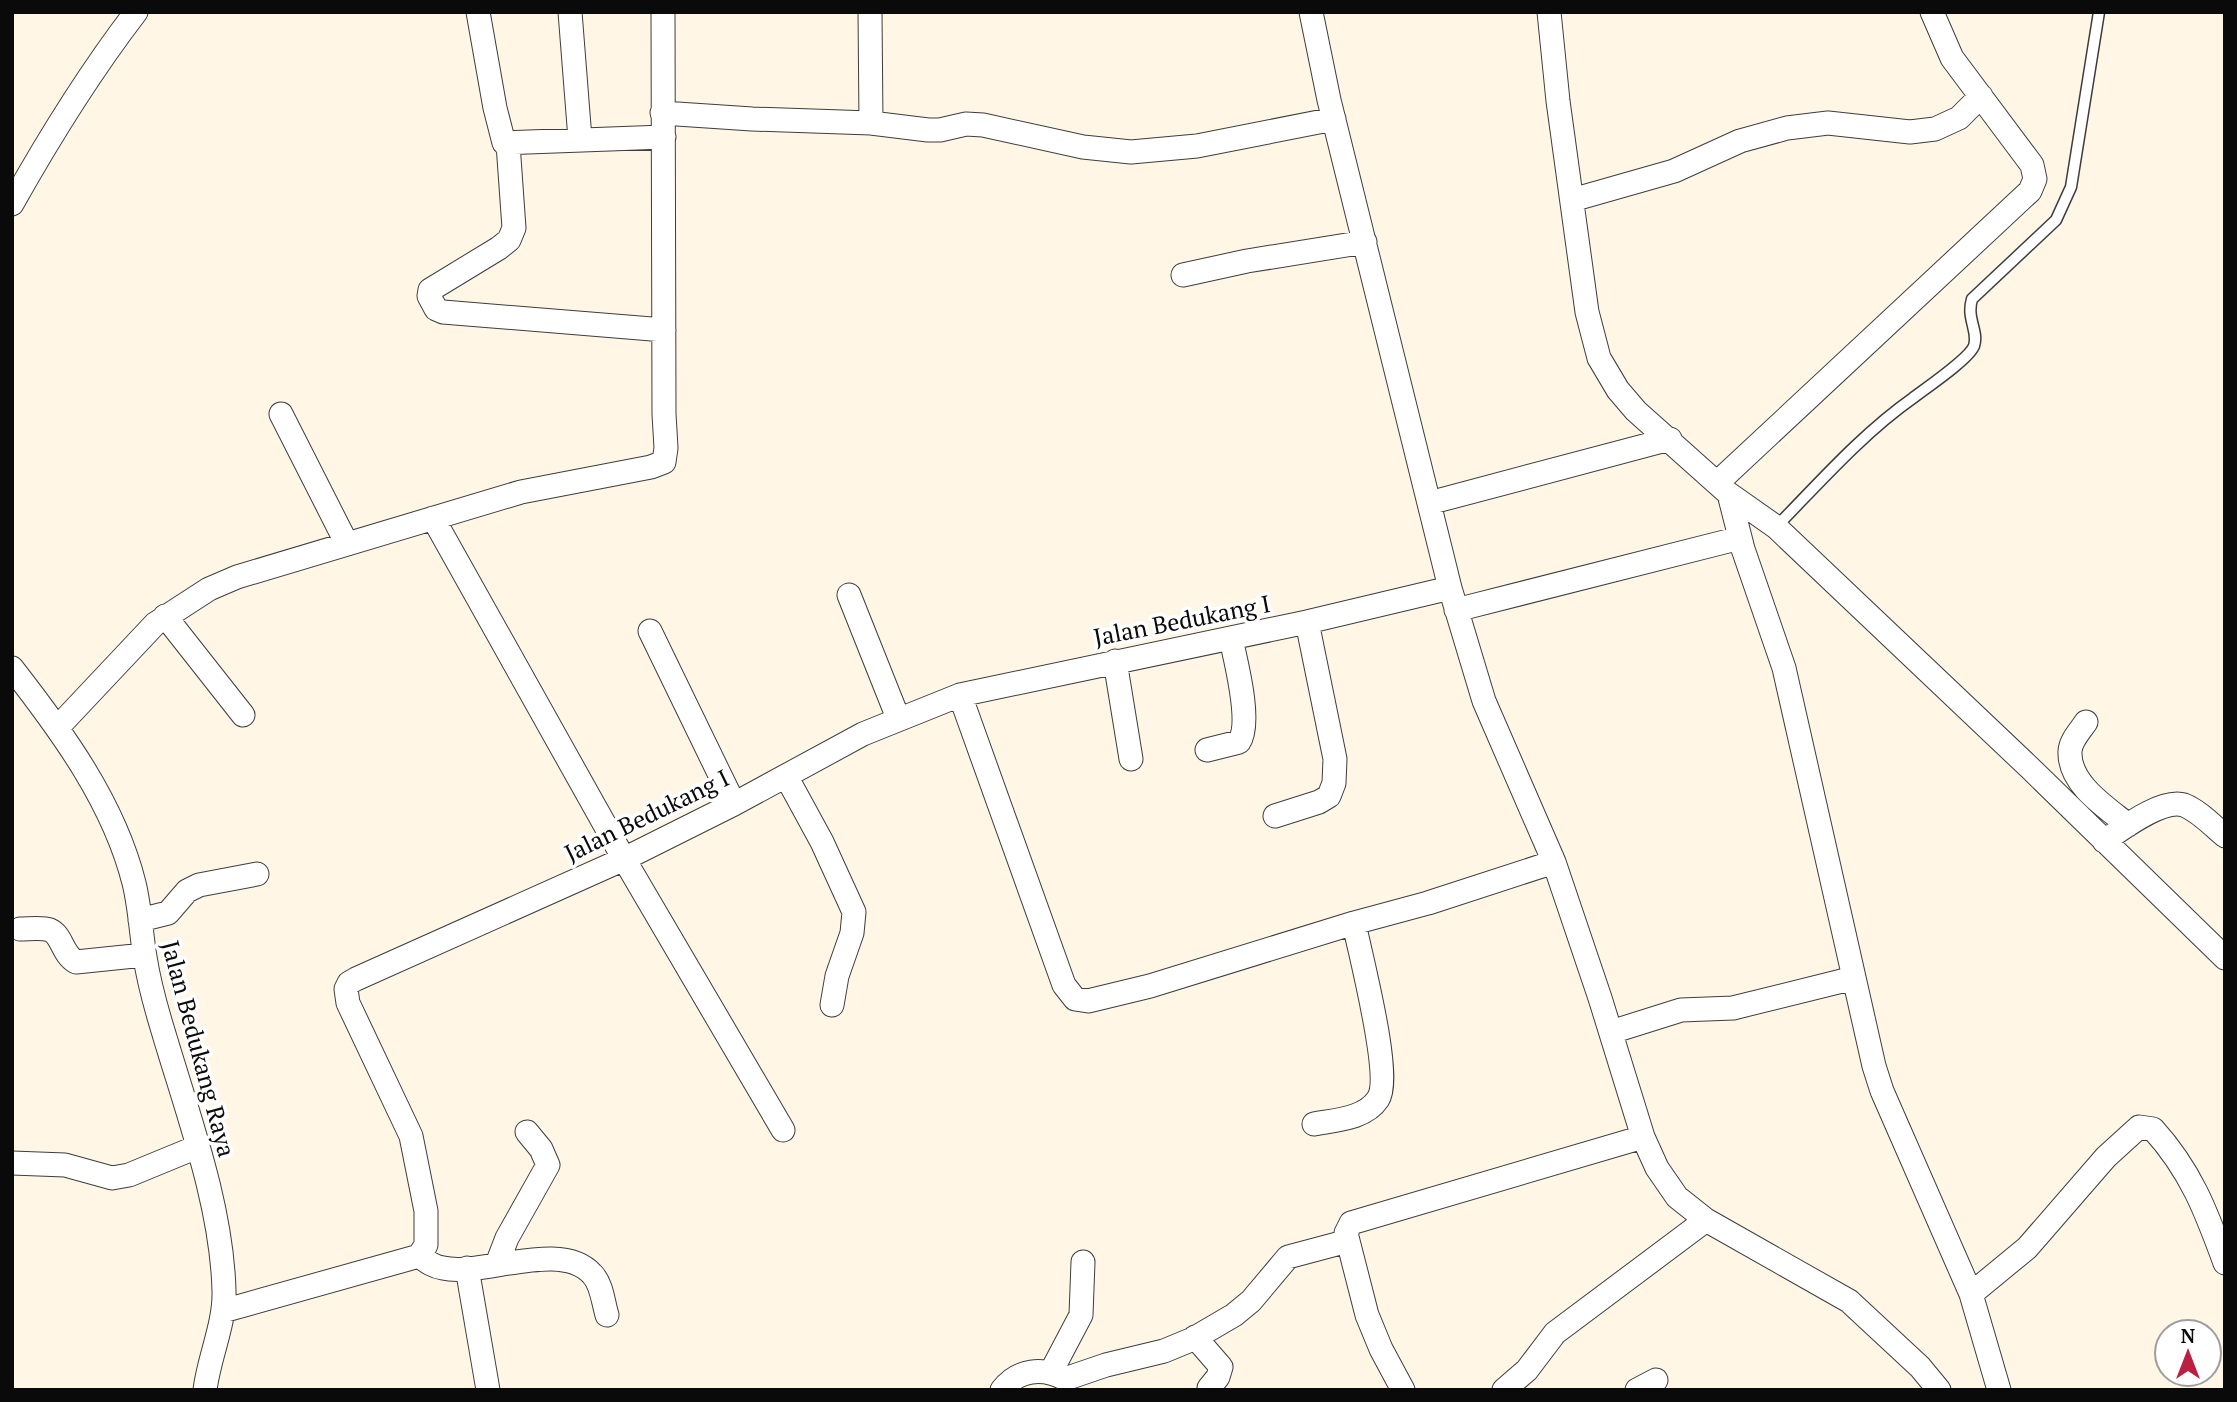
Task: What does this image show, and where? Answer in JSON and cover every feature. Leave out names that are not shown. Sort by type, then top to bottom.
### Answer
[{"type":"street","points":[[12,204],[18,179],[136,12]]},
{"type":"street","points":[[478,12],[502,141],[508,144],[664,137]]},
{"type":"street","points":[[570,12],[580,139]]},
{"type":"street","points":[[58,727],[155,624],[209,589],[237,577],[521,492],[651,467],[664,462],[663,12]]},
{"type":"street","points":[[870,12],[871,123]]},
{"type":"street","points":[[1311,12],[1334,119],[1453,599],[1484,701],[1554,862],[1643,1137],[1657,1168],[1677,1197],[1706,1220],[1849,1301],[1920,1367],[1939,1390]]},
{"type":"street","points":[[1549,12],[1558,101],[1587,312],[1607,374],[1626,399],[1723,488],[1776,527],[2225,958]]},
{"type":"street","points":[[1723,488],[2030,191],[2035,179],[2032,165],[1952,58],[1932,12]]},
{"type":"street","points":[[1572,200],[1674,171],[1740,141],[1787,128],[1828,123],[1910,132],[1935,129],[1959,118],[1981,96]]},
{"type":"street","points":[[662,113],[871,123],[940,130],[959,125],[984,125],[1083,147],[1131,152],[1197,146],[1334,119]]},
{"type":"street","points":[[508,144],[514,228],[509,240],[433,288],[429,296],[436,309],[443,312],[664,330]]},
{"type":"street","points":[[1183,275],[1247,261],[1365,242]]},
{"type":"street","points":[[281,414],[347,544]]},
{"type":"street","points":[[1429,503],[1670,439]]},
{"type":"street","points":[[1723,488],[1784,668],[1874,1066],[1882,1091],[1970,1294],[1985,1336],[1999,1390]]},
{"type":"street","points":[[433,518],[624,859],[783,1130]]},
{"type":"street","name":"Jalan Bedukang I","points":[[419,1256],[426,1245],[426,1211],[411,1136],[348,1003],[346,989],[349,983],[624,859],[898,718],[960,695],[1307,622],[1453,599],[1740,538]]},
{"type":"street","points":[[849,595],[898,718]]},
{"type":"street","points":[[165,616],[243,715]]},
{"type":"street","points":[[1275,816],[1320,802],[1329,796],[1334,783],[1335,759],[1307,622]]},
{"type":"street","points":[[650,631],[734,804]]},
{"type":"street","points":[[1207,750],[1239,743],[1242,737],[1242,706],[1231,639]]},
{"type":"street","points":[[1115,661],[1131,759]]},
{"type":"street","name":"Jalan Bedukang Raya","points":[[12,668],[58,727],[102,801],[134,883],[144,955],[154,999],[218,1230],[224,1282],[223,1311],[205,1390]]},
{"type":"street","points":[[960,695],[1063,985],[1075,999],[1088,1001],[1150,986],[1428,903],[1554,862]]},
{"type":"street","points":[[2086,722],[2070,752],[2073,767],[2086,790],[2128,825]]},
{"type":"street","points":[[786,776],[822,842],[854,912],[852,933],[837,976],[832,1005]]},
{"type":"street","points":[[2104,841],[2142,816],[2176,804],[2191,808],[2225,836]]},
{"type":"street","points":[[140,920],[168,913],[187,891],[198,885],[257,874]]},
{"type":"street","points":[[1314,1124],[1355,1116],[1378,1101],[1381,1092],[1382,1060],[1354,923]]},
{"type":"street","points":[[20,929],[50,930],[58,937],[64,952],[76,962],[144,955]]},
{"type":"street","points":[[1611,1032],[1681,1010],[1733,1008],[1854,978]]},
{"type":"street","points":[[1970,1294],[2026,1248],[2106,1157],[2139,1127],[2153,1129],[2197,1190],[2225,1263]]},
{"type":"street","points":[[496,1264],[520,1214],[548,1166],[541,1149],[527,1132]]},
{"type":"street","points":[[1403,1390],[1367,1315],[1348,1241],[1347,1229],[1351,1223],[1643,1137]]},
{"type":"street","points":[[12,1163],[65,1166],[113,1178],[129,1175],[197,1147]]},
{"type":"street","points":[[1504,1390],[1527,1370],[1555,1333],[1706,1220]]},
{"type":"street","points":[[1002,1390],[1009,1382],[1023,1374],[1037,1370],[1064,1380],[1106,1365],[1164,1351],[1195,1337],[1242,1308],[1288,1257],[1348,1241]]},
{"type":"street","points":[[223,1311],[419,1256],[430,1264],[445,1269],[541,1259],[581,1265],[598,1281],[607,1315]]},
{"type":"street","points":[[1064,1380],[1081,1315],[1083,1262]]},
{"type":"street","points":[[467,1268],[488,1390]]},
{"type":"street","points":[[1195,1337],[1221,1367],[1218,1377],[1209,1388]]},
{"type":"lane","points":[[1776,527],[1881,420],[1949,371],[1974,348],[1975,336],[1968,312],[1972,299],[2056,220],[2071,187],[2099,12]]}]
